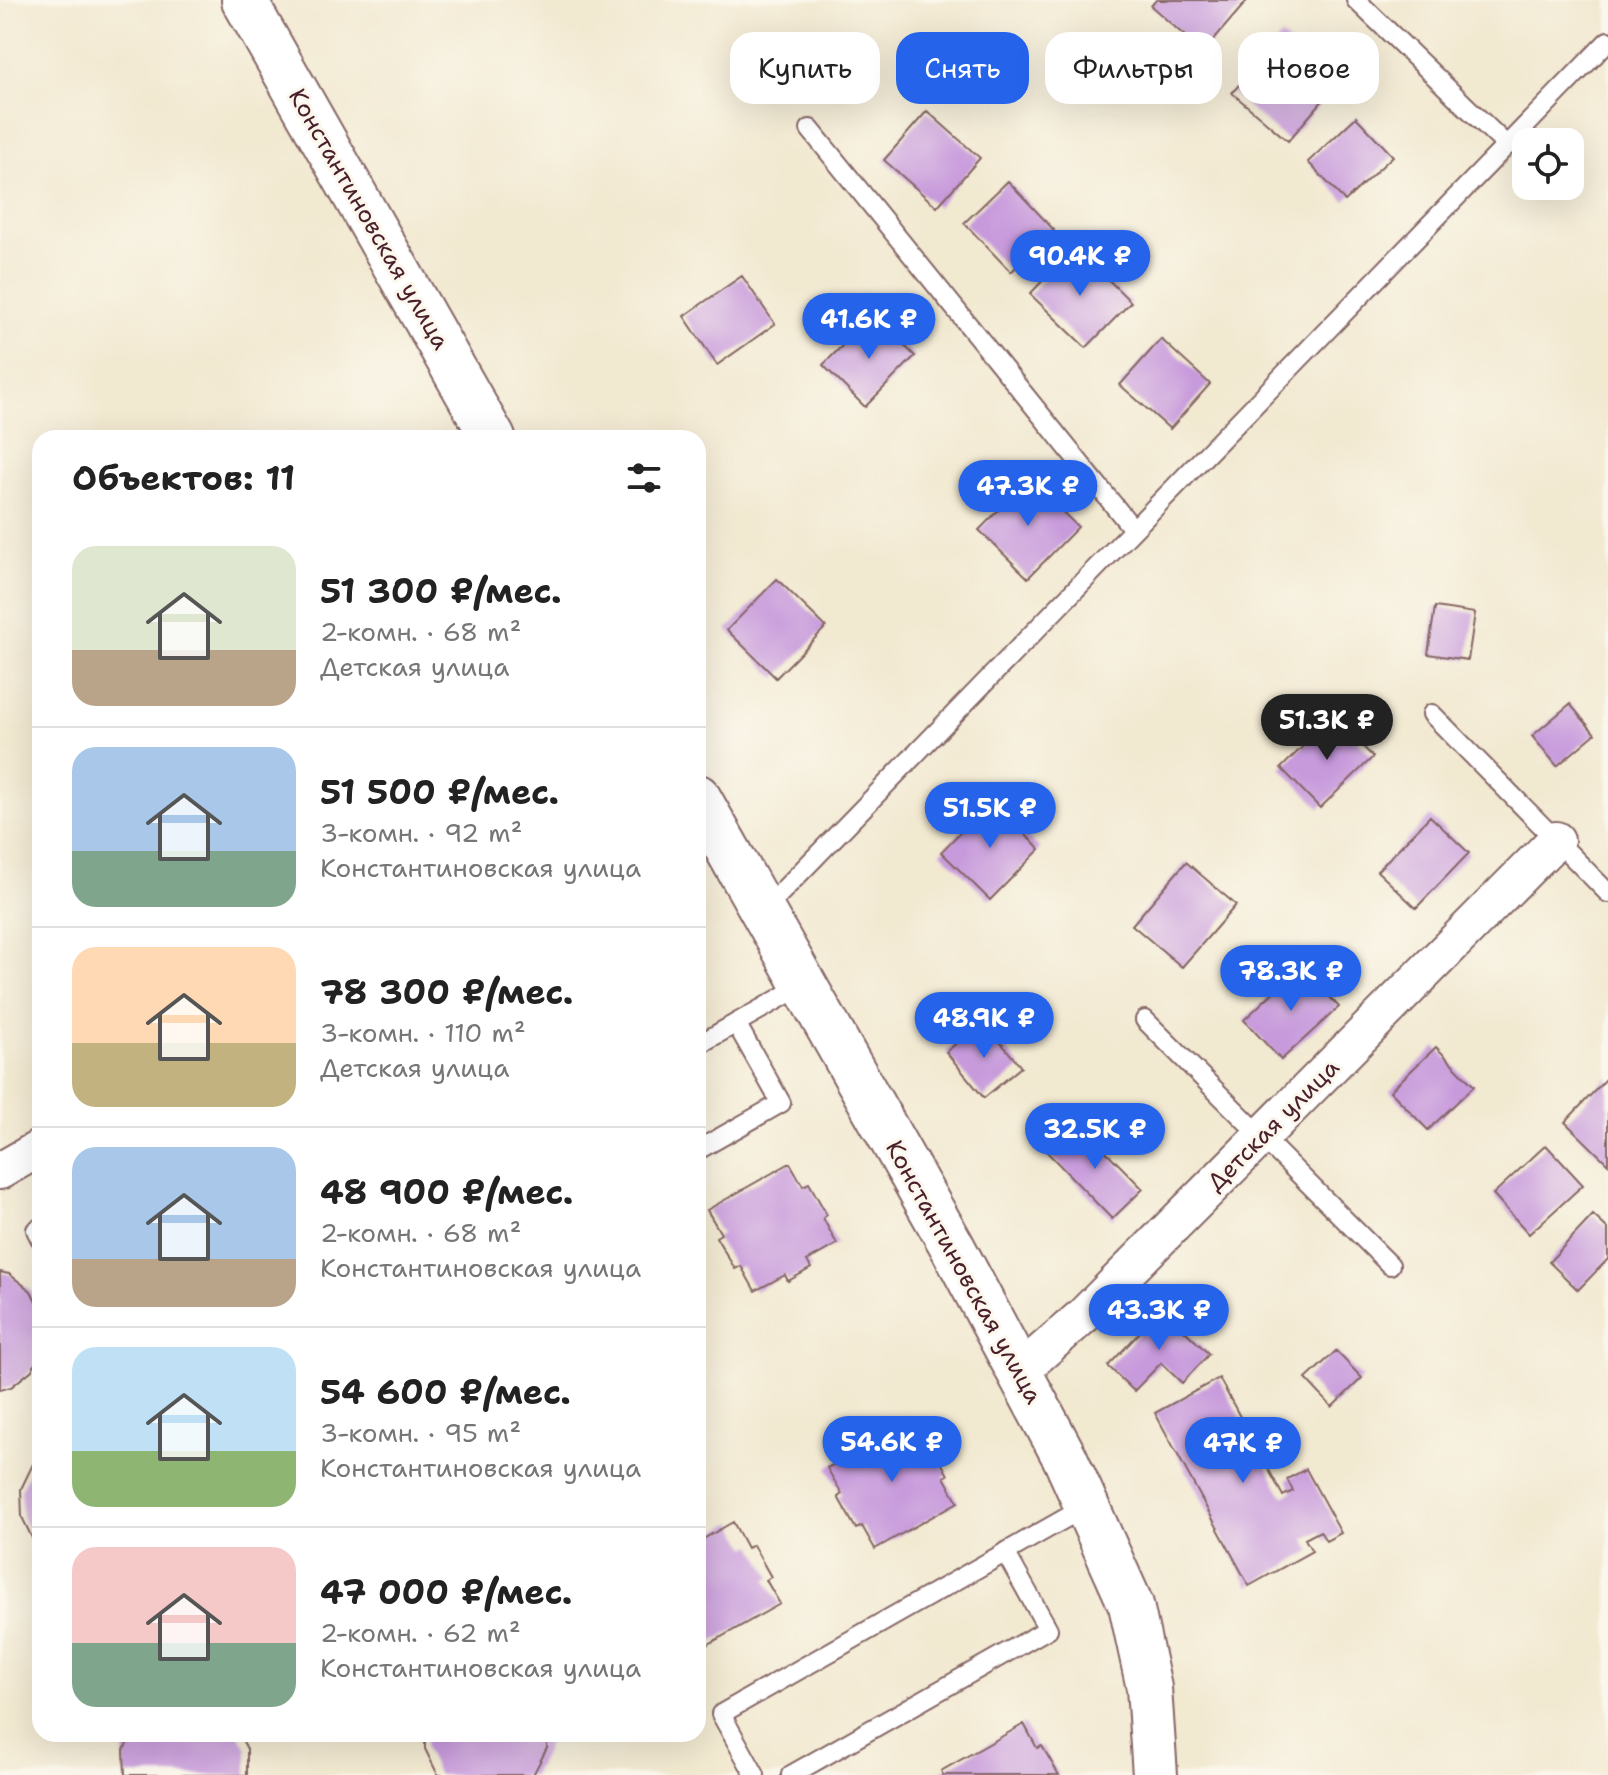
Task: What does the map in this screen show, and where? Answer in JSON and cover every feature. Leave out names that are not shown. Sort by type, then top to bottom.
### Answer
[{"type":"street","name":"Константиновская улица","points":[[244,0],[488,430]]},
{"type":"street","name":"Константиновская улица","points":[[706,811],[952,1246],[1065,1458],[1131,1605],[1149,1688],[1155,1775]]},
{"type":"street","name":"Детская улица","points":[[1020,1371],[1084,1315],[1556,840]]},
{"type":"street","points":[[0,1171],[32,1153]]},
{"type":"lane","points":[[1356,0],[1507,146]]},
{"type":"lane","points":[[763,911],[1608,41]]},
{"type":"lane","points":[[810,129],[1133,529]]},
{"type":"lane","points":[[1432,714],[1608,893]]},
{"type":"lane","points":[[706,1040],[803,985]]},
{"type":"lane","points":[[1145,1020],[1390,1265]]},
{"type":"lane","points":[[706,1145],[781,1103],[736,1023]]},
{"type":"lane","points":[[755,1775],[721,1714],[1087,1506]]},
{"type":"lane","points":[[791,1775],[1048,1629],[1005,1552]]},
{"type":"building","points":[[1156,0],[1246,2],[1220,32],[1180,32],[1151,6]]},
{"type":"building","points":[[1245,104],[1320,104],[1288,141]]},
{"type":"building","points":[[927,111],[980,158],[937,207],[884,160]]},
{"type":"building","points":[[1356,117],[1393,156],[1345,201],[1308,162]]},
{"type":"building","points":[[1008,181],[1054,230],[1011,272],[964,223]]},
{"type":"building","points":[[1075,247],[1131,302],[1086,348],[1030,294]]},
{"type":"building","points":[[742,276],[775,324],[717,365],[684,316]]},
{"type":"building","points":[[873,315],[915,356],[865,407],[823,365]]},
{"type":"building","points":[[1161,339],[1210,384],[1170,429],[1120,385]]},
{"type":"building","points":[[1029,479],[1078,527],[1028,578],[979,530]]},
{"type":"building","points":[[777,579],[826,627],[776,678],[727,630]]},
{"type":"building","points":[[1435,607],[1475,613],[1468,660],[1428,654]]},
{"type":"building","points":[[1570,704],[1595,734],[1557,766],[1532,736]]},
{"type":"building","points":[[1334,716],[1373,757],[1320,808],[1281,768]]},
{"type":"building","points":[[991,801],[1040,849],[990,900],[941,852]]},
{"type":"building","points":[[1430,816],[1469,853],[1416,908],[1377,871]]},
{"type":"building","points":[[1186,862],[1236,905],[1182,967],[1132,925]]},
{"type":"building","points":[[1301,966],[1339,1007],[1281,1060],[1244,1020]]},
{"type":"building","points":[[983,1021],[1021,1067],[984,1098],[946,1052]]},
{"type":"building","points":[[1436,1047],[1474,1086],[1428,1130],[1390,1091]]},
{"type":"building","points":[[1608,1077],[1608,1164],[1565,1122]]},
{"type":"building","points":[[1078,1123],[1143,1189],[1112,1219],[1047,1152]]},
{"type":"building","points":[[1546,1145],[1583,1185],[1529,1234],[1493,1194]]},
{"type":"building","points":[[790,1163],[803,1186],[809,1183],[827,1215],[823,1218],[837,1244],[807,1261],[811,1268],[788,1281],[785,1275],[755,1291],[741,1266],[735,1269],[716,1237],[721,1234],[707,1210]]},
{"type":"building","points":[[1593,1215],[1608,1229],[1608,1259],[1578,1290],[1549,1262]]},
{"type":"building","points":[[0,1272],[9,1274],[32,1293],[32,1370],[11,1387],[0,1390]]},
{"type":"building","points":[[1162,1309],[1209,1354],[1182,1383],[1161,1363],[1134,1391],[1108,1366]]},
{"type":"building","points":[[1336,1351],[1362,1378],[1332,1407],[1306,1379]]},
{"type":"building","points":[[1219,1378],[1283,1496],[1293,1491],[1287,1479],[1306,1469],[1341,1533],[1326,1541],[1320,1531],[1305,1539],[1312,1551],[1249,1586],[1155,1413]]},
{"type":"building","points":[[910,1420],[924,1446],[930,1442],[958,1502],[875,1549],[862,1526],[856,1529],[838,1497],[842,1494],[827,1468],[858,1451],[854,1444],[876,1431],[880,1437]]},
{"type":"building","points":[[32,1466],[32,1538],[22,1517],[21,1489]]},
{"type":"building","points":[[733,1522],[747,1548],[753,1545],[771,1577],[766,1580],[780,1604],[706,1646],[706,1537]]},
{"type":"building","points":[[1024,1724],[1037,1748],[1042,1746],[1059,1775],[943,1775],[941,1771]]},
{"type":"building","points":[[128,1742],[243,1742],[247,1749],[247,1775],[125,1775],[124,1750]]},
{"type":"building","points":[[425,1742],[547,1742],[533,1775],[438,1775],[425,1749]]}]
